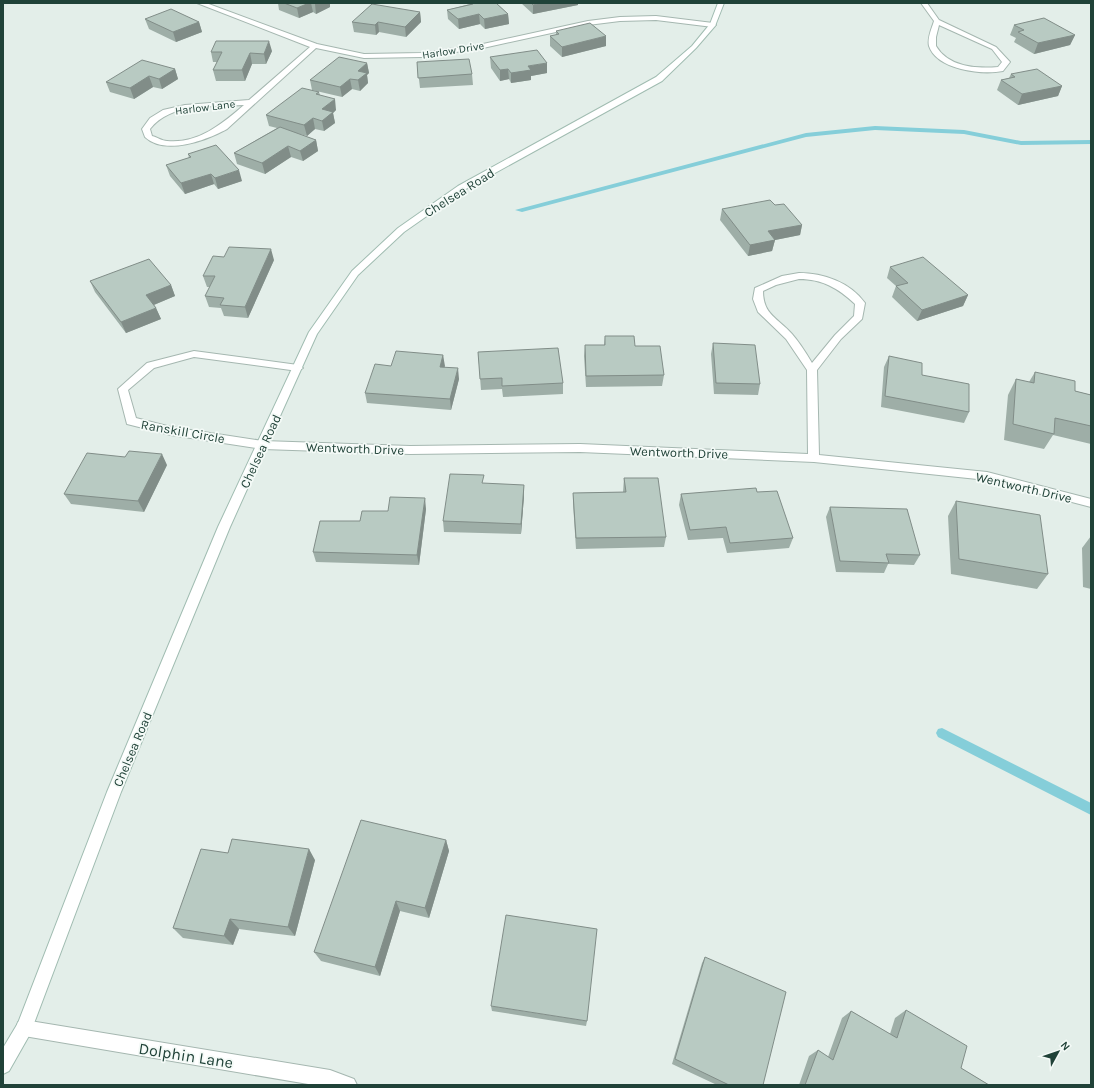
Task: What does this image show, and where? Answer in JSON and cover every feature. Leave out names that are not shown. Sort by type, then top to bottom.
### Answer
[{"type":"street","name":"Harlow Drive","points":[[200,3],[222,8],[315,46],[364,56],[422,55],[483,46],[567,28],[620,19],[656,18],[713,24]]},
{"type":"street","name":"Chelsea Road","points":[[3,1065],[24,1028],[114,792],[224,526],[263,445],[312,334],[355,273],[401,230],[461,188],[659,79],[694,47],[713,24],[722,3]]},
{"type":"street","points":[[924,3],[937,21],[994,48],[1006,62],[1000,69],[981,70],[959,65],[940,56],[933,46],[933,35],[937,21]]},
{"type":"street","name":"Harlow Lane","points":[[251,102],[185,107],[166,112],[153,120],[146,129],[149,137],[165,144],[184,142],[210,135],[224,127],[315,46]]},
{"type":"street","points":[[812,370],[838,337],[859,318],[860,303],[849,292],[835,283],[816,276],[796,275],[776,280],[758,290],[757,302],[768,320],[788,336],[812,370],[814,458]]},
{"type":"street","name":"Ranskill Circle","points":[[263,445],[171,431],[131,422],[123,389],[151,365],[194,354],[298,368]]},
{"type":"street","name":"Wentworth Drive","points":[[263,445],[410,450],[580,448],[814,458],[987,476],[1091,503]]},
{"type":"street","name":"Dolphin Lane","points":[[24,1028],[330,1079],[348,1085]]},
{"type":"building","points":[[284,3],[309,3],[297,8]]},
{"type":"building","points":[[472,3],[496,3],[508,14],[484,19],[479,14],[458,19],[447,10],[473,4]]},
{"type":"building","points":[[372,4],[420,12],[405,27],[378,22],[375,25],[352,22]]},
{"type":"building","points":[[171,9],[199,22],[173,32],[145,19]]},
{"type":"building","points":[[1044,18],[1075,35],[1038,43],[1018,32],[1024,30],[1014,25]]},
{"type":"building","points":[[590,23],[606,36],[562,47],[550,36],[559,34],[556,31]]},
{"type":"building","points":[[216,41],[269,41],[264,54],[250,53],[242,70],[213,70],[222,52],[211,52]]},
{"type":"building","points":[[537,50],[547,63],[528,66],[531,70],[511,73],[508,69],[500,70],[490,57]]},
{"type":"building","points":[[339,57],[367,63],[358,71],[367,73],[358,80],[350,79],[340,87],[310,80]]},
{"type":"building","points":[[469,59],[472,74],[418,78],[417,62]]},
{"type":"building","points":[[142,60],[175,69],[159,79],[149,76],[130,88],[106,82]]},
{"type":"building","points":[[1037,69],[1062,86],[1022,94],[1001,80],[1015,77],[1011,74]]},
{"type":"building","points":[[302,88],[319,92],[316,94],[335,99],[322,109],[333,112],[322,121],[313,118],[304,125],[266,115]]},
{"type":"building","points":[[280,127],[316,140],[300,151],[288,146],[262,163],[234,153]]},
{"type":"building","points":[[216,145],[239,170],[215,178],[211,174],[181,183],[166,165],[191,157],[188,154]]},
{"type":"building","points":[[770,200],[775,205],[784,204],[802,225],[768,231],[775,240],[750,245],[722,209]]},
{"type":"building","points":[[229,247],[271,249],[245,307],[220,305],[224,298],[205,296],[215,276],[203,276],[213,256],[224,257]]},
{"type":"building","points":[[923,257],[968,295],[922,310],[896,286],[908,283],[890,267]]},
{"type":"building","points":[[149,259],[171,285],[146,295],[156,308],[121,322],[90,281]]},
{"type":"building","points":[[605,336],[634,336],[635,346],[660,346],[664,375],[586,376],[585,345],[605,345]]},
{"type":"building","points":[[713,343],[755,345],[760,384],[716,383]]},
{"type":"building","points":[[558,348],[563,383],[502,386],[502,378],[480,379],[478,352]]},
{"type":"building","points":[[396,351],[443,355],[440,367],[458,368],[450,399],[365,393],[375,364],[391,366]]},
{"type":"building","points":[[889,356],[922,363],[922,375],[969,384],[969,412],[885,396]]},
{"type":"building","points":[[1035,372],[1075,381],[1075,391],[1091,395],[1091,426],[1055,418],[1054,434],[1013,424],[1016,379],[1034,383]]},
{"type":"building","points":[[129,451],[162,454],[138,501],[64,494],[87,453],[125,457]]},
{"type":"building","points":[[450,474],[484,475],[482,483],[524,485],[521,524],[443,521]]},
{"type":"building","points":[[624,478],[658,478],[666,537],[576,538],[573,493],[626,492]]},
{"type":"building","points":[[756,488],[757,492],[777,491],[793,538],[730,543],[726,527],[690,530],[681,494]]},
{"type":"building","points":[[390,497],[425,498],[417,555],[313,552],[320,521],[360,521],[362,511],[388,511]]},
{"type":"building","points":[[956,501],[1040,515],[1048,574],[959,559]]},
{"type":"building","points":[[830,507],[907,509],[920,555],[886,554],[889,563],[840,561]]},
{"type":"building","points":[[361,820],[446,840],[425,908],[396,901],[375,967],[314,952]]},
{"type":"building","points":[[232,839],[309,849],[288,927],[230,919],[224,936],[173,928],[201,849],[228,853]]},
{"type":"building","points":[[506,915],[597,929],[587,1021],[491,1006]]},
{"type":"building","points":[[705,957],[786,992],[763,1085],[729,1085],[675,1059]]},
{"type":"building","points":[[906,1010],[967,1046],[961,1068],[989,1085],[805,1085],[818,1050],[833,1060],[851,1011],[897,1038]]},
{"type":"waterway","points":[[519,210],[806,135],[875,128],[964,132],[1021,143],[1091,142]]},
{"type":"waterway","points":[[942,733],[1091,809]]}]
